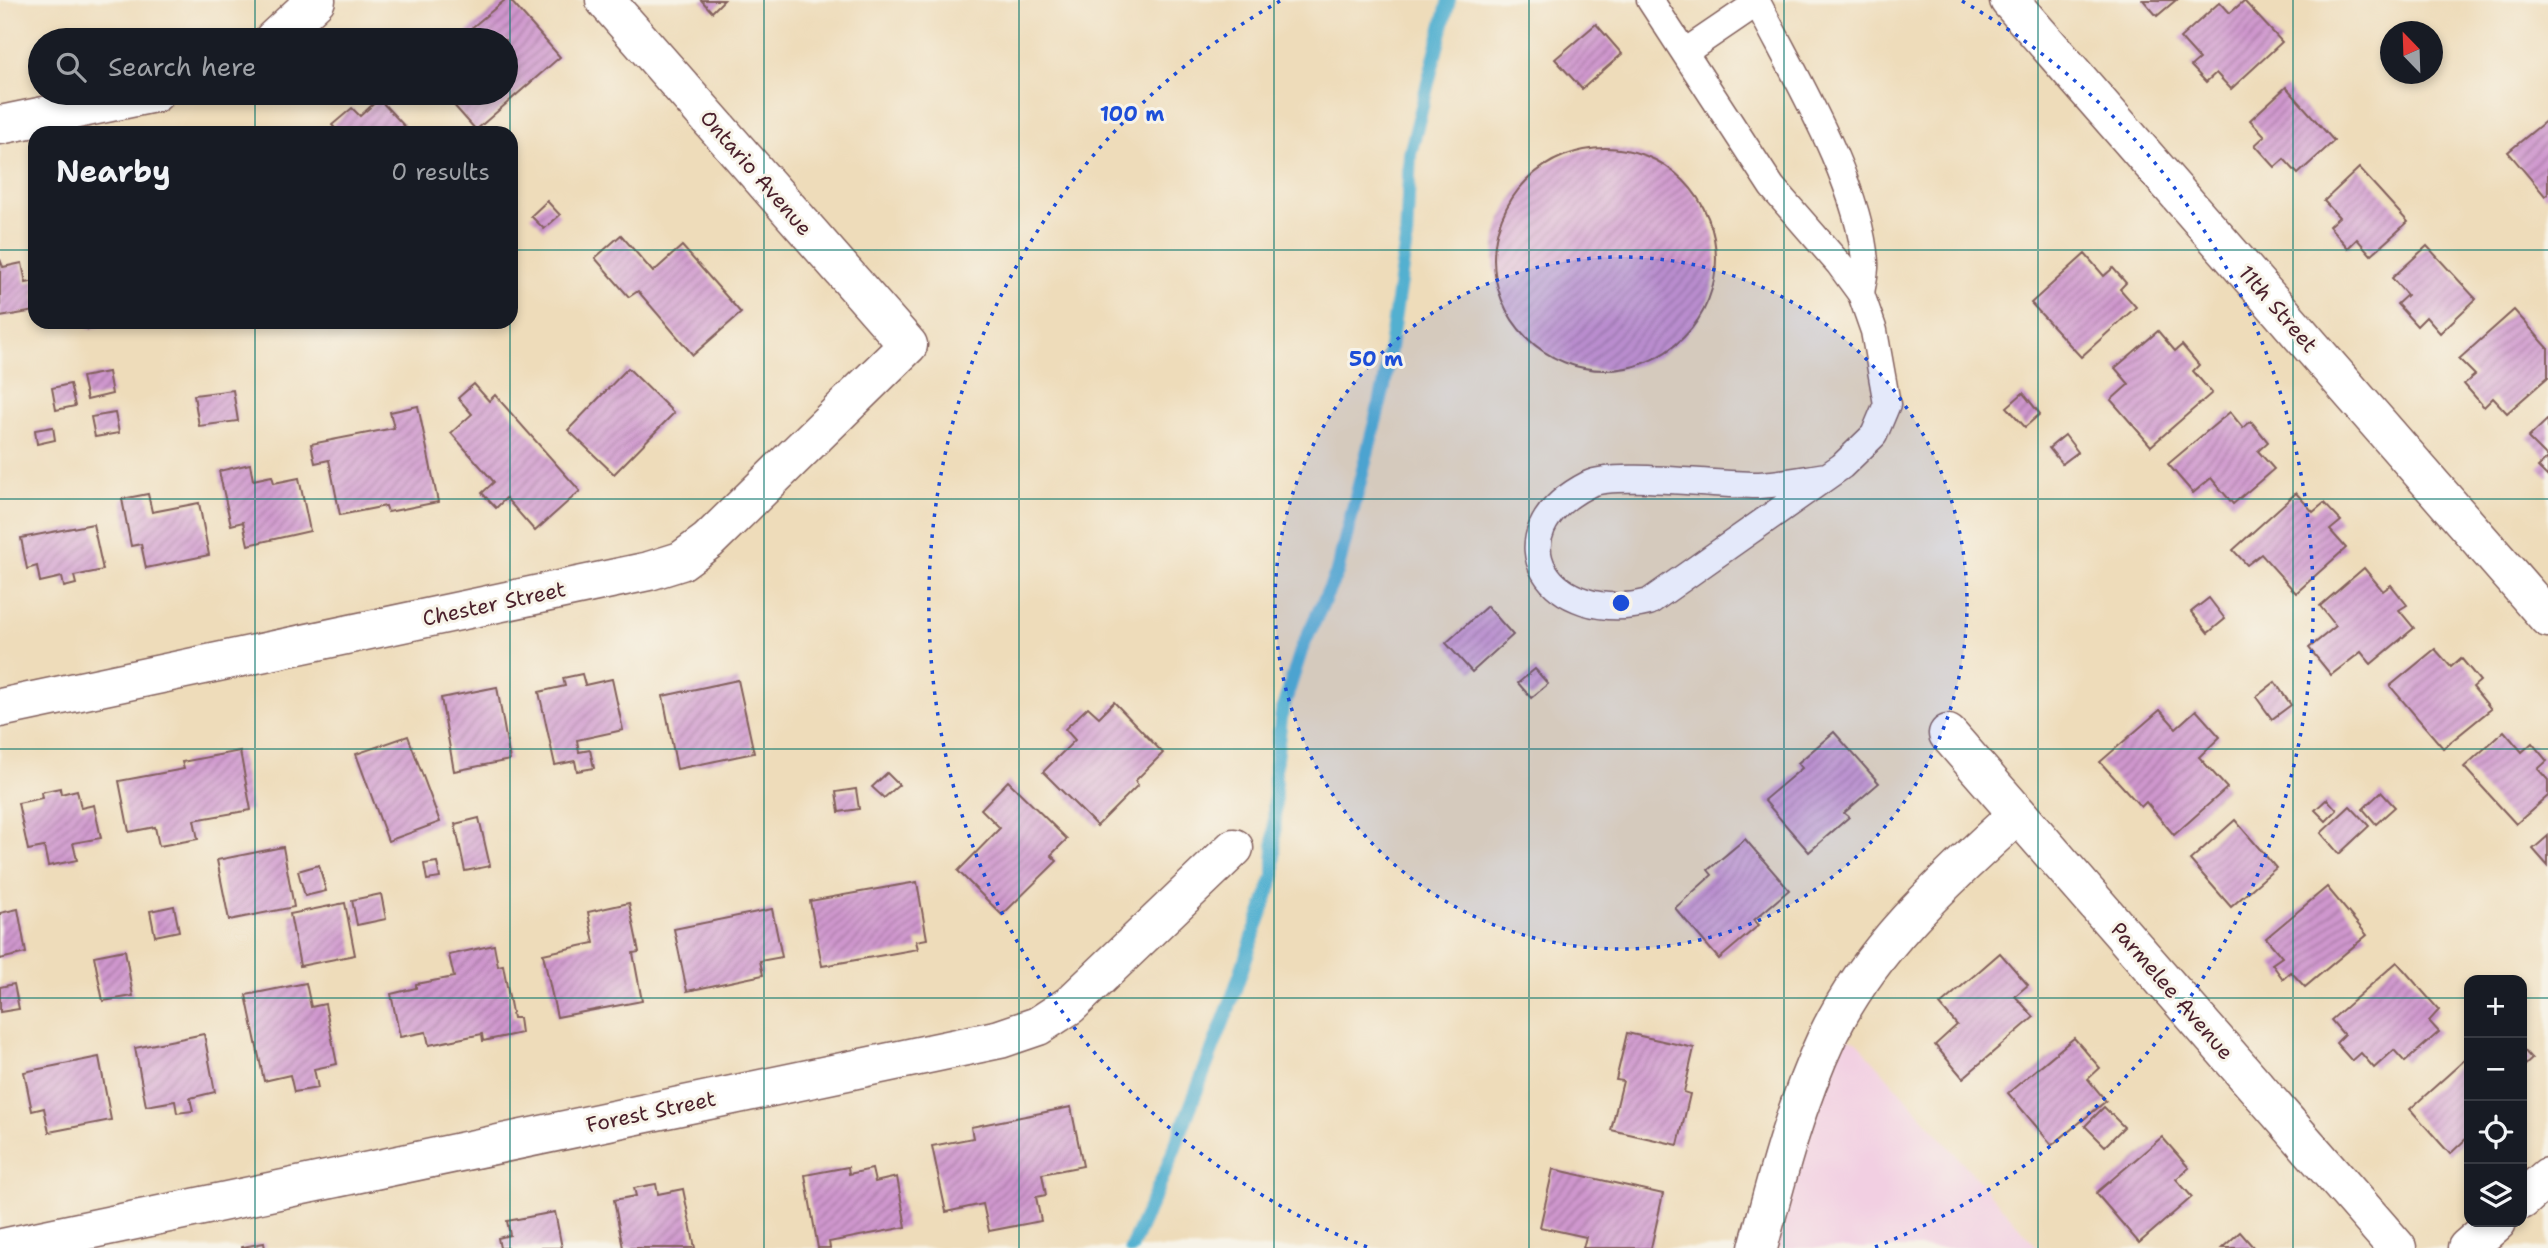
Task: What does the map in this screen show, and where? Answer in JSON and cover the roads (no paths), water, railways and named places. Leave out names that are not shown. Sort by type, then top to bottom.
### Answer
[{"type":"street","points":[[286,28],[316,0]]},
{"type":"street","name":"Ontario Avenue","points":[[605,0],[908,345]]},
{"type":"street","name":"11th Street","points":[[2009,0],[2548,618]]},
{"type":"street","points":[[0,125],[97,105]]},
{"type":"street","name":"Chester Street","points":[[0,708],[649,571],[681,561],[708,541],[908,345]]},
{"type":"street","name":"Parmelee Avenue","points":[[1948,734],[2397,1248]]},
{"type":"street","points":[[1758,1248],[1790,1135],[1829,1034],[1865,975],[1905,922],[1958,868],[2018,814]]},
{"type":"street","name":"Forest Street","points":[[2,1248],[1000,1039],[1038,1026],[1070,1005],[1234,848]]},
{"type":"street","points":[[2527,1196],[2548,1177]]},
{"type":"street","points":[[2467,1248],[2491,1227]]},
{"type":"lane","points":[[1650,0],[1772,187],[1839,264],[1861,294],[1874,331],[1887,404],[1874,435],[1827,476],[1648,602],[1619,608],[1595,606],[1573,598],[1554,587],[1539,560],[1537,543],[1545,524],[1571,497],[1601,479],[1762,485],[1827,476]]},
{"type":"lane","points":[[1685,52],[1756,2],[1827,141],[1857,218],[1865,264],[1861,294]]},
{"type":"waterway","points":[[1131,1248],[1166,1170],[1230,1004],[1274,876],[1275,767],[1282,711],[1302,648],[1337,572],[1384,387],[1406,241],[1410,154],[1449,0]]}]
